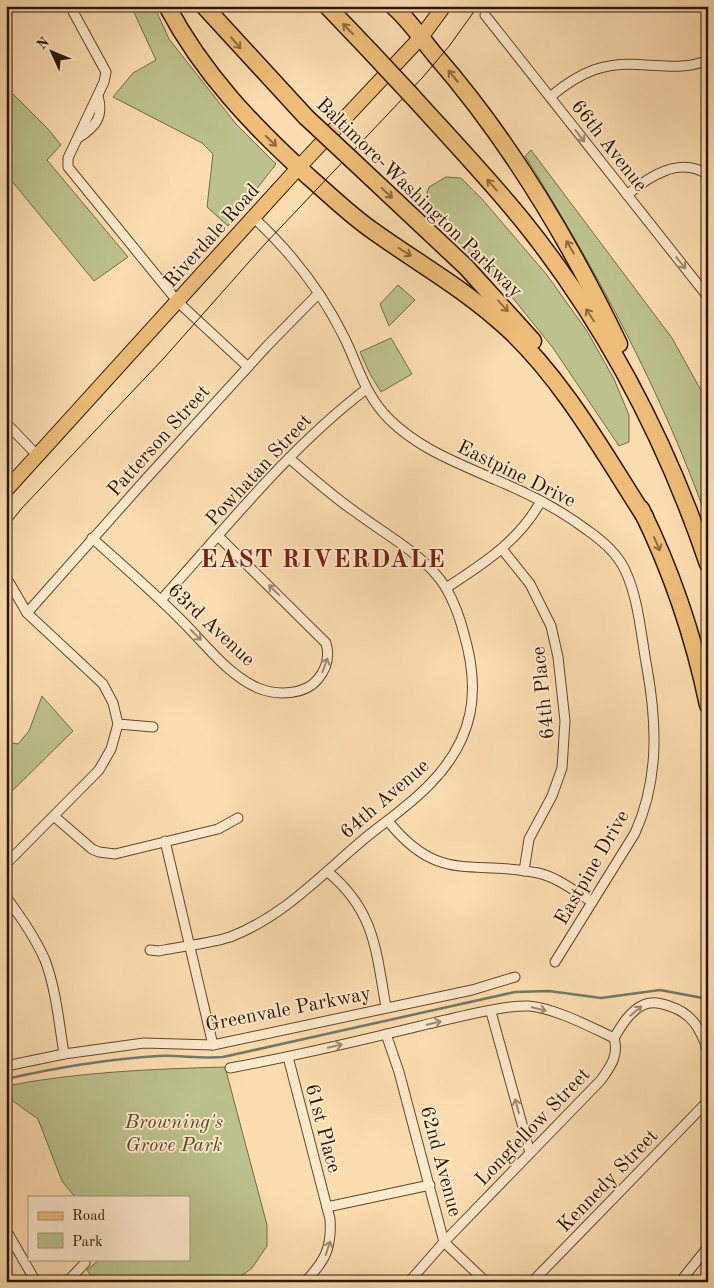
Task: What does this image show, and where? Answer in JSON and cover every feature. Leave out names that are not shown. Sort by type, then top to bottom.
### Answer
[{"type":"highway","points":[[167,6],[193,51],[231,100],[299,167],[374,232],[468,294],[526,346],[562,391],[645,518]]},
{"type":"highway","name":"Baltimore-Washington Parkway","points":[[204,6],[306,117],[466,267],[516,320],[581,404],[624,476],[664,559],[688,631],[708,705]]},
{"type":"highway","points":[[327,6],[499,192],[560,270],[611,348],[664,450]]},
{"type":"highway","points":[[393,6],[422,36],[515,159],[556,223],[628,362],[708,564]]},
{"type":"main road","name":"Riverdale Road","points":[[6,490],[299,167],[422,36],[444,6]]},
{"type":"street","points":[[70,6],[105,66],[104,82],[98,96],[102,108],[98,120],[86,133],[77,138],[68,158],[68,167],[178,302],[248,367]]},
{"type":"street","name":"66th Avenue","points":[[485,15],[708,297]]},
{"type":"street","points":[[550,97],[581,74],[607,66],[629,64],[677,67],[708,60]]},
{"type":"street","points":[[627,195],[644,180],[664,170],[689,168],[708,175]]},
{"type":"street","name":"Eastpine Drive","points":[[254,218],[296,260],[345,340],[365,390],[388,419],[430,450],[541,501],[594,535],[611,550],[622,564],[629,580],[636,608],[653,703],[654,762],[642,817],[555,962]]},
{"type":"street","name":"Patterson Street","points":[[27,613],[92,538],[248,367],[318,294]]},
{"type":"street","name":"Powhatan Street","points":[[161,600],[289,458],[365,390]]},
{"type":"street","points":[[6,423],[37,455]]},
{"type":"street","name":"64th Avenue","points":[[150,950],[159,951],[229,937],[249,928],[285,907],[328,872],[365,838],[388,821],[440,774],[455,752],[467,728],[473,696],[473,668],[460,619],[446,588],[434,572],[408,550],[342,503],[289,458]]},
{"type":"street","points":[[446,588],[502,549],[522,528],[541,501]]},
{"type":"street","name":"63rd Avenue","points":[[92,538],[161,600],[239,676],[258,688],[268,691],[300,691],[316,682],[327,664],[327,648],[309,624],[219,536]]},
{"type":"street","name":"64th Place","points":[[502,549],[530,584],[551,626],[558,657],[565,721],[562,768],[552,796],[529,839],[524,871]]},
{"type":"street","points":[[6,578],[27,613],[103,684],[114,703],[118,724],[115,739],[106,761],[55,817],[6,864]]},
{"type":"street","points":[[118,724],[153,727]]},
{"type":"street","points":[[55,817],[85,844],[99,852],[115,854],[218,829],[238,818]]},
{"type":"street","points":[[388,821],[397,833],[419,852],[440,862],[470,868],[540,873],[554,879],[592,902]]},
{"type":"street","points":[[165,841],[213,1044]]},
{"type":"street","points":[[328,872],[342,884],[364,913],[373,937],[386,1008]]},
{"type":"street","points":[[6,898],[29,930],[45,960],[52,986],[64,1054]]},
{"type":"street","name":"Greenvale Parkway","points":[[6,1066],[64,1054],[144,1042],[213,1044],[472,990],[515,977]]},
{"type":"street","points":[[230,1068],[521,1006],[541,1008],[614,1038],[627,1019],[644,1004],[653,1002],[668,1005],[690,1017],[698,1028],[708,1052]]},
{"type":"street","points":[[491,1012],[530,1153]]},
{"type":"street","name":"62nd Avenue","points":[[386,1034],[399,1072],[444,1242],[486,1282]]},
{"type":"street","name":"Longfellow Street","points":[[409,1282],[444,1242],[601,1080],[612,1066],[616,1054],[614,1038]]},
{"type":"street","name":"61st Place","points":[[288,1057],[330,1219],[330,1244],[324,1260],[304,1282]]},
{"type":"street","name":"Kennedy Street","points":[[532,1282],[708,1101]]},
{"type":"street","points":[[327,1207],[430,1185]]},
{"type":"street","points":[[6,1230],[36,1282]]},
{"type":"street","points":[[680,1282],[708,1247]]},
{"type":"street","points":[[67,1282],[85,1263]]},
{"type":"green space","points":[[131,6],[154,6],[169,39],[236,124],[276,164],[228,226],[207,207],[213,154],[202,143],[113,97],[133,73],[156,60]]},
{"type":"green space","points":[[6,87],[48,129],[61,145],[47,160],[128,257],[94,281],[6,174]]},
{"type":"green space","points":[[531,150],[672,338],[708,403],[708,522],[670,426],[627,334],[578,244],[525,156]]},
{"type":"green space","points":[[446,177],[461,178],[482,199],[547,275],[587,331],[614,379],[629,415],[629,442],[619,446],[553,348],[512,297],[423,205],[429,187]]},
{"type":"green space","points":[[398,285],[415,300],[389,326],[380,304]]},
{"type":"green space","points":[[391,338],[412,374],[381,392],[360,352]]},
{"type":"green space","points":[[42,696],[73,731],[6,797],[6,742],[18,744],[29,731]]},
{"type":"green space","name":"Browning's Grove Park","points":[[225,1067],[267,1225],[267,1246],[252,1268],[233,1282],[95,1282],[87,1270],[99,1260],[190,1260],[190,1196],[74,1196],[62,1181],[38,1119],[6,1096],[6,1086],[60,1077],[143,1070]]},
{"type":"waterway","points":[[6,1079],[120,1059],[158,1056],[223,1057],[515,992],[549,991],[601,998],[660,990],[708,999]]},
{"type":"tram line","points":[[6,528],[22,508],[164,358],[264,245],[423,77],[450,45],[478,6]]},
{"type":"district","name":"EAST RIVERDALE","points":[[323,558]]}]
